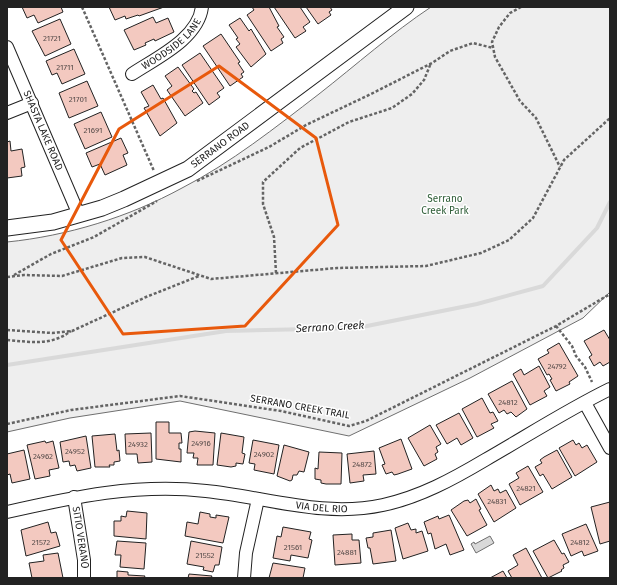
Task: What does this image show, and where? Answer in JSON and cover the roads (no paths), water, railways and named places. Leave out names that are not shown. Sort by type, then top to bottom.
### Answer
[{"type":"street","name":"WOODSIDE LANE","points":[[132,74],[186,38],[195,27],[202,13],[202,7]]},
{"type":"street","name":"SERRANO ROAD","points":[[7,228],[53,222],[79,215],[124,199],[188,169],[213,152],[406,7]]},
{"type":"street","name":"SHASTA LAKE ROAD","points":[[7,46],[79,215]]},
{"type":"street","points":[[7,113],[32,103]]},
{"type":"street","name":"VIA DEL RIO","points":[[7,512],[74,496],[117,490],[164,489],[206,491],[289,505],[332,510],[368,508],[401,501],[446,482],[610,389]]},
{"type":"street","points":[[585,403],[610,448]]},
{"type":"street","name":"SITIO VERANO","points":[[74,496],[84,560],[84,578]]},
{"type":"street","points":[[244,578],[246,553],[258,499]]},
{"type":"waterway","name":"Serrano Creek","points":[[7,365],[226,331],[357,328],[477,304],[543,286],[597,228],[610,202]]},
{"type":"park label","name":"Serrano Creek Park","points":[[445,204]]}]
